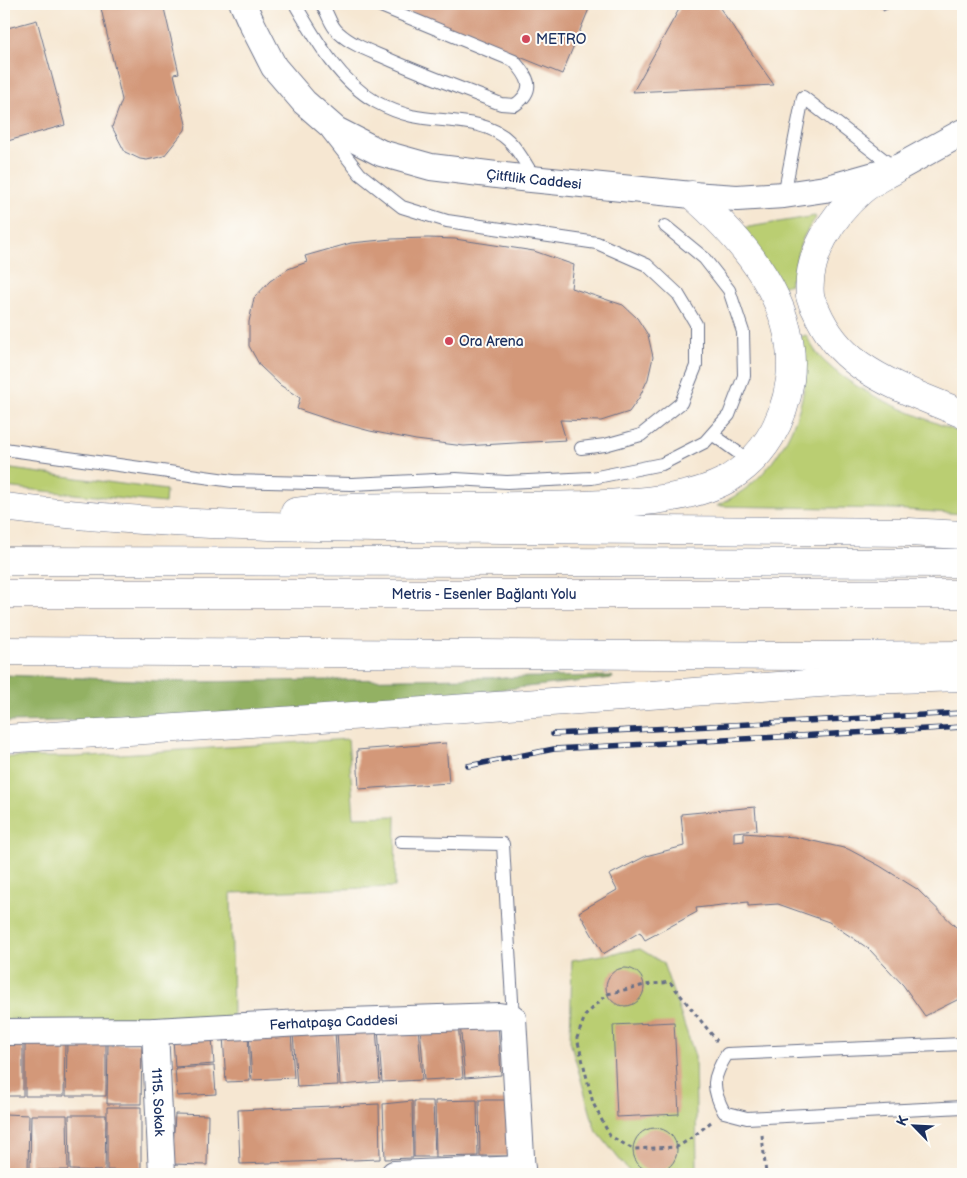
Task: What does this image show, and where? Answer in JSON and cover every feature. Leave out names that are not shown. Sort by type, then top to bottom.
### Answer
[{"type":"highway","points":[[896,169],[861,190],[838,216],[820,242],[811,268],[810,298],[823,326],[839,348],[860,365],[877,376],[963,414]]},
{"type":"highway","points":[[222,526],[300,511],[363,507],[491,507],[634,502],[678,496],[705,489],[727,479],[751,462],[767,445],[780,420],[785,404],[791,368],[790,344],[774,292],[761,270],[716,216],[692,195]]},
{"type":"highway","points":[[4,507],[86,516],[222,526],[377,529],[908,532],[963,535]]},
{"type":"highway","points":[[4,561],[963,563]]},
{"type":"highway","name":"Metris - Esenler Bağlantı Yolu","points":[[4,594],[963,594]]},
{"type":"highway","points":[[4,652],[963,655]]},
{"type":"highway","points":[[4,739],[248,724],[863,680],[963,677]]},
{"type":"street","name":"Çitftlik Caddesi","points":[[244,4],[274,67],[304,102],[336,130],[381,153],[431,167],[536,180],[692,195],[737,198],[784,195],[825,189],[896,169],[963,132]]},
{"type":"street","name":"Ferhatpaşa Caddesi","points":[[4,1032],[155,1031],[318,1022],[498,1016],[513,1018]]},
{"type":"street","points":[[394,1174],[522,1172],[513,1018]]},
{"type":"street","name":"1115. Sokak","points":[[155,1031],[162,1174]]},
{"type":"lane","points":[[295,4],[336,66],[360,91],[376,102],[413,116],[478,125],[496,132],[508,140],[522,156],[536,180]]},
{"type":"lane","points":[[321,4],[332,26],[338,33],[355,45],[426,76],[501,104],[514,105],[524,96],[528,86],[527,76],[514,61],[376,4]]},
{"type":"lane","points":[[784,195],[803,97],[896,169]]},
{"type":"lane","points":[[304,102],[360,174],[402,207],[447,221],[597,243],[646,265],[678,294],[696,324],[696,366],[681,403],[641,434],[605,445],[581,448]]},
{"type":"lane","points":[[4,449],[233,481],[352,484],[456,479],[507,482],[592,478],[662,464],[705,442],[729,414],[744,376],[743,332],[729,290],[704,258],[665,226]]},
{"type":"lane","points":[[712,434],[751,462]]},
{"type":"lane","points":[[401,842],[503,844],[513,1018]]},
{"type":"lane","points":[[963,1044],[727,1054],[716,1071],[715,1094],[724,1112],[746,1118],[963,1106]]},
{"type":"path","points":[[724,1112],[690,1139],[676,1147],[633,1149],[610,1136],[593,1103],[577,1038],[584,1016],[607,994],[645,985],[670,982],[727,1054]]},
{"type":"path","points":[[760,1117],[766,1174]]},
{"type":"green space","points":[[815,216],[816,218],[806,232],[800,247],[794,279],[790,279],[790,284],[781,287],[737,229]]},
{"type":"green space","points":[[806,335],[814,350],[823,360],[856,386],[891,404],[963,434],[963,514],[894,509],[717,506],[739,494],[758,478],[784,445],[796,419],[803,392],[805,368],[800,337]]},
{"type":"green space","points":[[4,468],[166,490],[165,503],[4,487]]},
{"type":"green space","points":[[4,675],[189,682],[612,676],[613,678],[352,705],[121,720],[4,722]]},
{"type":"green space","points":[[348,739],[354,817],[396,816],[395,887],[231,893],[233,1019],[4,1024],[4,757],[75,757]]},
{"type":"green space","points":[[640,949],[663,963],[695,1056],[697,1165],[695,1174],[635,1174],[627,1169],[595,1129],[570,1041],[572,960]]},
{"type":"building","points":[[100,4],[163,4],[179,73],[174,74],[186,124],[185,130],[164,156],[147,160],[125,152],[112,127],[122,100]]},
{"type":"building","name":"METRO","points":[[389,4],[591,4],[562,74]]},
{"type":"building","points":[[682,4],[717,4],[774,85],[633,92]]},
{"type":"building","points":[[884,4],[899,4],[883,11]]},
{"type":"building","points":[[37,20],[65,125],[4,142],[4,29]]},
{"type":"building","name":"Ora Arena","points":[[428,238],[455,239],[534,251],[574,265],[571,288],[623,305],[637,318],[648,335],[653,357],[648,379],[639,398],[629,412],[601,421],[560,420],[566,440],[464,446],[416,440],[370,431],[297,409],[300,398],[280,385],[260,366],[249,346],[249,322],[254,298],[270,281],[288,269],[307,262],[305,256],[351,243]]},
{"type":"building","points":[[446,743],[449,783],[359,789],[357,750]]},
{"type":"building","points":[[755,807],[757,830],[734,832],[734,842],[744,841],[744,833],[795,837],[848,849],[917,889],[963,934],[963,997],[925,1016],[903,985],[869,949],[829,922],[778,904],[748,906],[748,902],[696,908],[697,912],[645,940],[640,932],[603,954],[579,912],[617,890],[609,875],[646,856],[684,846],[681,814]]},
{"type":"building","points":[[625,968],[639,973],[644,987],[639,1001],[625,1006],[611,1001],[606,987],[611,973]]},
{"type":"building","points":[[498,1021],[501,1075],[465,1078],[460,1023]]},
{"type":"building","points":[[674,1022],[679,1114],[617,1117],[613,1025]]},
{"type":"building","points":[[458,1023],[463,1078],[424,1080],[420,1025]]},
{"type":"building","points":[[418,1025],[422,1080],[382,1082],[378,1028]]},
{"type":"building","points":[[376,1028],[380,1082],[340,1085],[337,1030]]},
{"type":"building","points":[[335,1030],[338,1085],[297,1087],[293,1033]]},
{"type":"building","points":[[291,1032],[294,1078],[252,1080],[249,1034]]},
{"type":"building","points":[[248,1035],[250,1081],[226,1082],[223,1036]]},
{"type":"building","points":[[212,1038],[214,1064],[175,1067],[173,1040]]},
{"type":"building","points":[[4,1043],[23,1043],[23,1096],[4,1096]]},
{"type":"building","points":[[25,1043],[65,1043],[64,1096],[25,1096]]},
{"type":"building","points":[[67,1043],[106,1043],[106,1096],[66,1096]]},
{"type":"building","points":[[108,1044],[142,1044],[141,1104],[107,1104]]},
{"type":"building","points":[[214,1066],[216,1094],[177,1096],[175,1068]]},
{"type":"building","points":[[477,1100],[478,1156],[436,1157],[435,1101]]},
{"type":"building","points":[[479,1100],[511,1100],[511,1156],[480,1156]]},
{"type":"building","points":[[412,1101],[413,1158],[385,1159],[383,1104]]},
{"type":"building","points":[[414,1101],[433,1101],[435,1157],[414,1157]]},
{"type":"building","points":[[379,1104],[380,1159],[240,1164],[238,1110]]},
{"type":"building","points":[[107,1107],[141,1107],[141,1171],[107,1170]]},
{"type":"building","points":[[4,1114],[29,1115],[28,1170],[4,1170]]},
{"type":"building","points":[[175,1114],[208,1115],[207,1165],[172,1164]]},
{"type":"building","points":[[31,1115],[67,1115],[68,1170],[30,1170]]},
{"type":"building","points":[[69,1115],[106,1115],[105,1171],[70,1170]]},
{"type":"building","points":[[655,1128],[667,1132],[673,1138],[677,1150],[673,1162],[667,1168],[655,1172],[643,1168],[637,1162],[633,1150],[637,1138],[643,1132]]},
{"type":"building","points":[[718,1169],[728,1169],[728,1172],[748,1174],[699,1174],[699,1172],[718,1172]]},
{"type":"railway","points":[[553,734],[963,713]]},
{"type":"railway","points":[[468,766],[554,749],[963,727]]},
{"type":"place","name":"METRO","points":[[526,39]]},
{"type":"place","name":"Ora Arena","points":[[449,341]]}]
